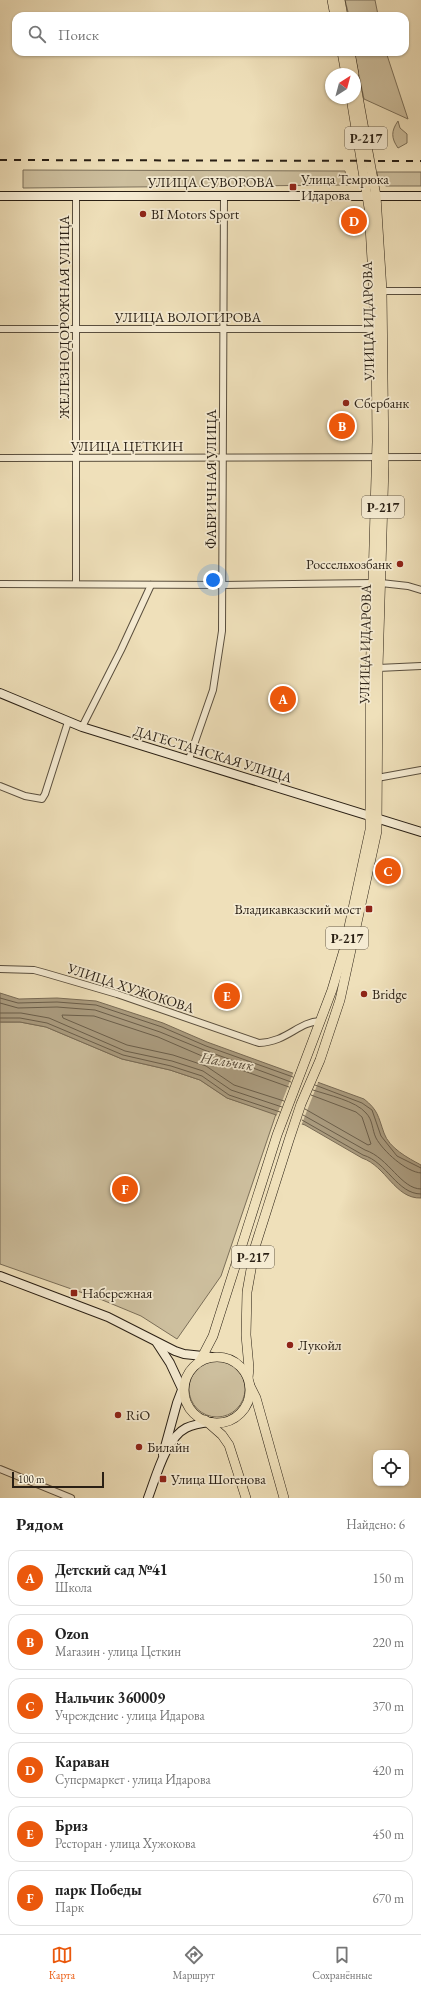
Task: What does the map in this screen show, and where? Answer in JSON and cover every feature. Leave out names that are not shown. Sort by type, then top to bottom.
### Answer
[{"type":"main road","points":[[332,0],[334,12]]},
{"type":"main road","points":[[340,0],[342,12]]},
{"type":"main road","points":[[343,56],[345,68]]},
{"type":"main road","points":[[351,56],[353,68]]},
{"type":"main road","name":"УЛИЦА ИДАРОВА","points":[[352,104],[371,196],[381,456]]},
{"type":"main road","name":"УЛИЦА ИДАРОВА","points":[[249,1382],[246,1326],[248,1278],[260,1232],[289,1140],[301,1104],[320,1060],[346,977],[374,852],[370,684],[377,583],[381,456],[382,291],[358,104]]},
{"type":"main road","name":"УЛИЦА ИДАРОВА","points":[[205,1358],[214,1336],[277,1135],[332,990],[344,950],[368,846],[374,818],[377,778],[377,583]]},
{"type":"main road","name":"Р-217","points":[[184,1389],[189,1372],[205,1358],[219,1357],[233,1361],[244,1372],[256,1398],[284,1498]]},
{"type":"main road","name":"Р-217","points":[[207,1421],[228,1421],[239,1413],[247,1403],[249,1382]]},
{"type":"main road","points":[[184,1389],[193,1412],[207,1421],[222,1435],[229,1445],[246,1498]]},
{"type":"street","name":"ЖЕЛЕЗНОДОРОЖНАЯ УЛИЦА","points":[[76,195],[77,329],[74,458],[76,583]]},
{"type":"street","name":"ФАБРИЧНАЯ УЛИЦА","points":[[189,759],[213,690],[222,631],[224,195]]},
{"type":"street","name":"УЛИЦА СУВОРОВА","points":[[0,196],[421,196]]},
{"type":"street","points":[[382,291],[421,291]]},
{"type":"street","name":"УЛИЦА ВОЛОГИРОВА","points":[[0,329],[376,329]]},
{"type":"street","name":"УЛИЦА ЦЕТКИН","points":[[0,458],[421,457]]},
{"type":"street","points":[[0,584],[76,583],[223,585],[377,583],[408,586],[421,590]]},
{"type":"street","points":[[82,727],[121,650],[151,585]]},
{"type":"street","points":[[378,668],[421,666]]},
{"type":"street","name":"ДАГЕСТАНСКАЯ УЛИЦА","points":[[0,693],[82,727],[421,832]]},
{"type":"street","points":[[0,786],[25,796],[42,799],[45,794],[68,722]]},
{"type":"street","points":[[377,778],[421,770]]},
{"type":"street","name":"УЛИЦА ХУЖОКОВА","points":[[0,969],[34,970],[45,973],[117,994],[259,1043],[276,1040],[289,1035],[306,1024],[320,1021]]},
{"type":"street","points":[[0,1276],[108,1317],[138,1331],[157,1343],[184,1354],[205,1358]]},
{"type":"street","points":[[157,1343],[184,1389],[164,1448],[163,1459]]},
{"type":"street","points":[[148,1498],[163,1459],[179,1432],[188,1427],[207,1421]]},
{"type":"street","points":[[0,1469],[71,1498]]},
{"type":"shaded area","points":[[345,0],[375,0],[377,12],[348,12]]},
{"type":"shaded area","points":[[355,56],[387,56],[408,119],[364,99],[361,85],[361,68],[357,68]]},
{"type":"shaded area","points":[[398,121],[400,128],[407,134],[407,143],[398,148],[393,138],[393,131]]},
{"type":"shaded area","points":[[23,170],[345,171],[348,185],[23,188]]},
{"type":"shaded area","points":[[377,172],[421,172],[421,186],[386,186],[378,181]]},
{"type":"shaded area","points":[[0,1022],[20,1022],[46,1027],[122,1059],[170,1070],[200,1080],[227,1098],[276,1114],[221,1276],[177,1339],[141,1316],[100,1299],[0,1264]]},
{"type":"shaded area","points":[[217,1361],[228,1363],[237,1369],[243,1378],[245,1389],[243,1400],[237,1409],[228,1415],[217,1417],[206,1415],[197,1409],[191,1400],[189,1389],[191,1378],[197,1369],[206,1363]]},
{"type":"water","name":"Нальчик","points":[[0,993],[19,999],[57,998],[96,1001],[163,1023],[207,1042],[364,1099],[375,1110],[386,1138],[394,1148],[421,1165],[421,1198],[412,1197],[404,1193],[370,1162],[305,1125],[227,1098],[200,1080],[170,1070],[122,1059],[46,1027],[20,1022],[0,1022]]},
{"type":"pier","points":[[294,1071],[319,1080],[301,1126],[276,1117]]},
{"type":"railway","points":[[0,160],[421,161]]},
{"type":"place","name":"Улица Темрюка Идарова","points":[[293,187]]},
{"type":"place","name":"BI Motors Sport","points":[[143,214]]},
{"type":"place","name":"Караван","points":[[354,221]]},
{"type":"place","name":"Сбербанк","points":[[346,403]]},
{"type":"place","name":"Ozon","points":[[342,426]]},
{"type":"place","name":"Россельхозбанк","points":[[400,564]]},
{"type":"place","name":"Детский сад №41","points":[[283,699]]},
{"type":"place","name":"Нальчик 360009","points":[[388,871]]},
{"type":"place","name":"Владикавказский мост","points":[[369,909]]},
{"type":"place","name":"Bridge","points":[[364,994]]},
{"type":"place","name":"Бриз","points":[[227,996]]},
{"type":"place","name":"парк Победы","points":[[125,1189]]},
{"type":"place","name":"Набережная","points":[[74,1293]]},
{"type":"place","name":"Лукойл","points":[[290,1345]]},
{"type":"place","name":"RiO","points":[[118,1415]]},
{"type":"place","name":"Билайн","points":[[139,1447]]},
{"type":"place","name":"Улица Шогенова","points":[[163,1479]]}]
